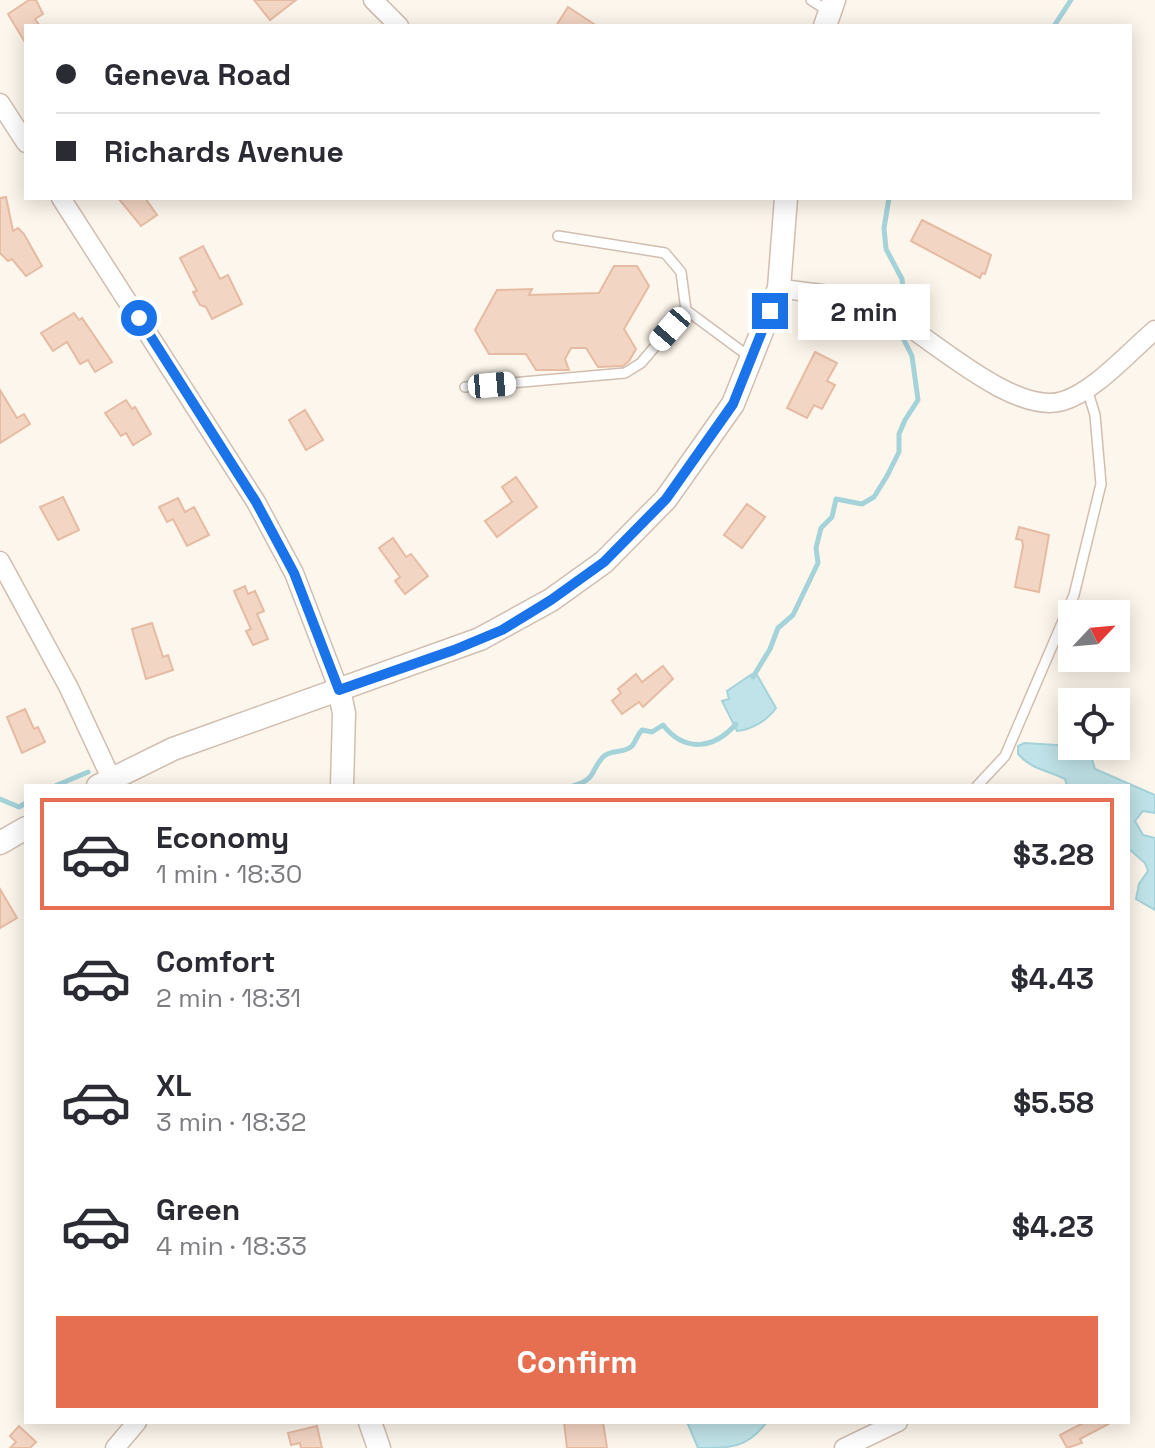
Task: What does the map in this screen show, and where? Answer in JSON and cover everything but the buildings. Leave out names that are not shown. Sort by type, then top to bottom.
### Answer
[{"type":"street","points":[[373,0],[397,24]]},
{"type":"street","points":[[0,103],[24,140]]},
{"type":"street","points":[[62,200],[256,502],[294,573],[339,690],[344,713],[342,784]]},
{"type":"street","points":[[0,561],[69,688],[104,782],[173,749],[454,650],[502,630],[604,562],[666,499],[733,404],[779,288],[784,200]]},
{"type":"street","points":[[779,288],[864,302],[883,310],[973,374],[1036,402],[1063,401],[1087,389],[1155,330]]},
{"type":"street","points":[[0,843],[24,829]]},
{"type":"street","points":[[115,1448],[135,1424]]},
{"type":"street","points":[[371,1424],[379,1448]]},
{"type":"street","points":[[844,1448],[894,1424]]},
{"type":"lane","points":[[465,387],[625,373],[641,363],[686,310],[683,277],[678,266],[665,253],[558,236]]},
{"type":"lane","points":[[686,310],[751,358]]},
{"type":"lane","points":[[979,784],[1005,756],[1074,595],[1101,484],[1095,415],[1087,389]]},
{"type":"water","points":[[752,674],[757,675],[776,708],[759,724],[737,731],[722,701],[729,699],[727,691]]},
{"type":"water","points":[[1024,743],[1058,745],[1058,760],[1092,760],[1095,769],[1130,784],[1066,784],[1065,779],[1035,767],[1018,754],[1018,746]]},
{"type":"water","points":[[1130,784],[1155,795],[1155,813],[1143,811],[1135,821],[1143,835],[1155,838],[1155,910],[1136,899],[1139,884],[1148,871],[1145,863],[1130,850]]},
{"type":"water","points":[[688,1424],[765,1424],[753,1437],[738,1445],[698,1448]]},
{"type":"waterway","points":[[1055,24],[1071,0]]},
{"type":"waterway","points":[[889,200],[884,228],[886,249],[902,279],[907,320]]},
{"type":"waterway","points":[[753,677],[770,649],[778,628],[793,615],[818,563],[816,548],[821,528],[832,517],[836,499],[862,504],[874,497],[899,452],[899,434],[918,400],[912,356],[901,334]]},
{"type":"waterway","points":[[578,784],[590,777],[606,755],[632,746],[642,730],[652,732],[663,725],[681,740],[700,744],[718,739],[736,724]]},
{"type":"waterway","points":[[60,784],[88,772]]},
{"type":"waterway","points":[[0,799],[19,807],[24,804]]},
{"type":"route","points":[[139,318],[256,502],[294,573],[339,690],[502,630],[604,562],[666,499],[700,454],[733,404],[770,311]]}]
